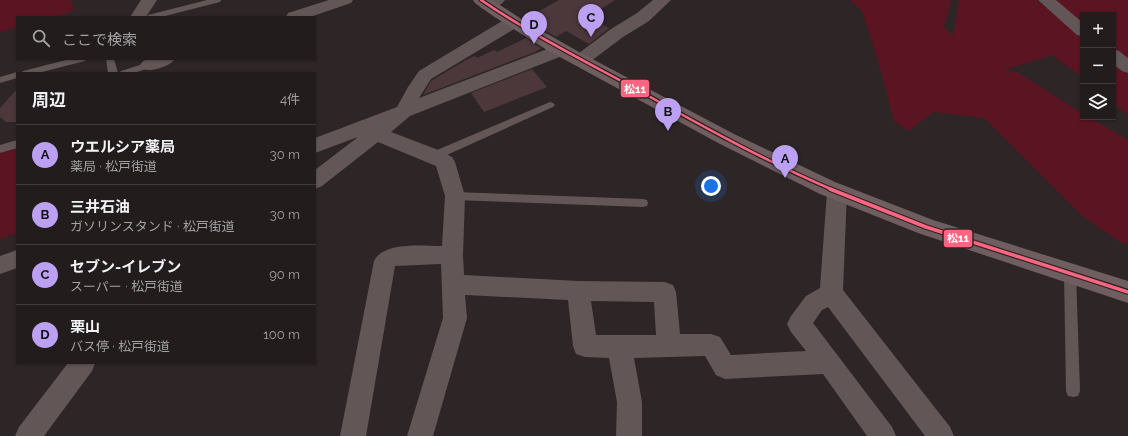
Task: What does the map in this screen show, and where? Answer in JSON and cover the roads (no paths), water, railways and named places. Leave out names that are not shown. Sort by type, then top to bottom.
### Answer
[{"type":"main road","points":[[488,2],[513,22],[561,50],[735,143],[837,192],[896,216],[1128,292]]},
{"type":"street","points":[[139,16],[149,0]]},
{"type":"street","points":[[297,16],[344,0]]},
{"type":"street","points":[[581,60],[618,32],[643,17],[663,0]]},
{"type":"street","points":[[1046,0],[1080,28]]},
{"type":"street","points":[[316,180],[404,111],[414,91],[425,75],[513,22]]},
{"type":"street","points":[[316,146],[561,50]]},
{"type":"street","points":[[1116,58],[1128,67]]},
{"type":"street","points":[[149,66],[164,60]]},
{"type":"street","points":[[375,133],[434,156],[445,162],[455,196],[452,255],[455,318],[420,436]]},
{"type":"street","points":[[837,192],[832,294],[941,436]]},
{"type":"street","points":[[353,436],[386,261],[394,256],[452,255]]},
{"type":"street","points":[[0,265],[16,259]]},
{"type":"street","points":[[454,284],[578,291],[665,292],[669,346]]},
{"type":"street","points":[[578,291],[585,346],[711,346],[725,367],[829,362]]},
{"type":"street","points":[[832,294],[814,303],[799,324],[883,436]]},
{"type":"street","points":[[618,347],[626,371],[631,424],[629,436]]},
{"type":"street","points":[[28,436],[82,364]]},
{"type":"lane","points":[[155,16],[217,0]]},
{"type":"lane","points":[[30,72],[78,60]]},
{"type":"lane","points":[[110,60],[113,72]]},
{"type":"lane","points":[[128,72],[149,66]]},
{"type":"lane","points":[[0,80],[16,75]]},
{"type":"lane","points":[[434,156],[550,105]]},
{"type":"lane","points":[[0,149],[16,144]]},
{"type":"lane","points":[[455,196],[643,203]]},
{"type":"lane","points":[[1070,273],[1073,391]]},
{"type":"place","name":"セブン-イレブン","points":[[591,37]]},
{"type":"place","name":"栗山","points":[[534,44]]},
{"type":"place","name":"三井石油","points":[[668,131]]},
{"type":"place","name":"ウエルシア薬局","points":[[785,178]]}]
